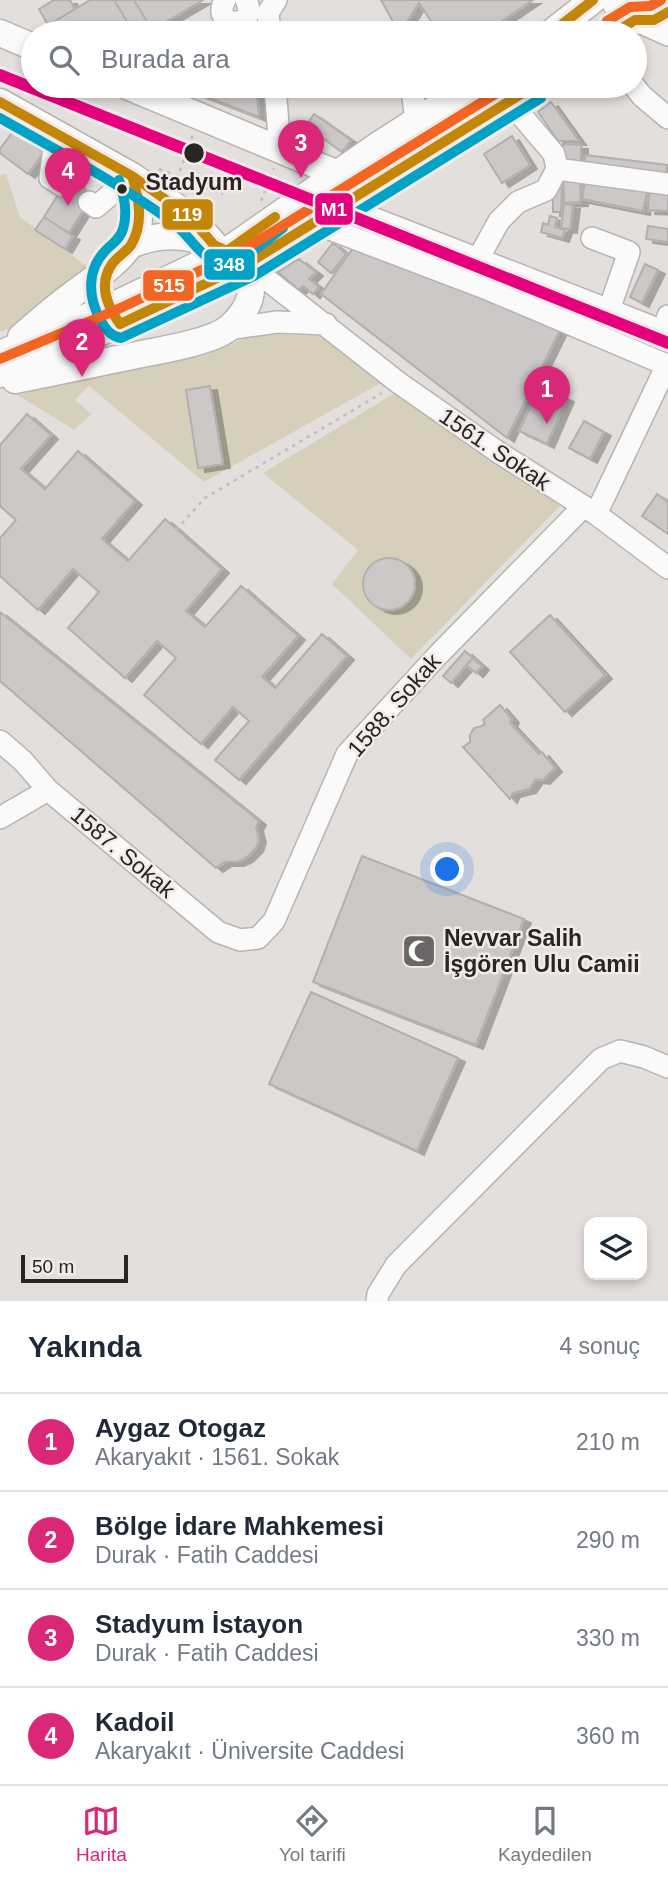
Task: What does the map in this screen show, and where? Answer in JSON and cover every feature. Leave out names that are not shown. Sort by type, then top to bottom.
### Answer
[{"type":"main road","points":[[566,21],[593,0]]},
{"type":"main road","points":[[614,0],[625,15],[624,21]]},
{"type":"main road","points":[[647,22],[668,12]]},
{"type":"main road","points":[[0,33],[21,42]]},
{"type":"main road","points":[[156,98],[338,173]]},
{"type":"main road","points":[[0,102],[132,176],[205,226],[223,231],[242,230],[264,212],[338,173],[414,109],[440,98]]},
{"type":"main road","points":[[0,360],[114,316],[229,253],[314,223],[516,98]]},
{"type":"main road","points":[[0,360],[57,306],[110,266],[131,244],[138,226],[140,209],[139,194],[132,176]]},
{"type":"main road","points":[[229,253],[264,212]]},
{"type":"main road","points":[[0,384],[176,347],[228,329],[243,313],[250,300],[253,281],[229,253],[189,216]]},
{"type":"main road","points":[[131,244],[148,237],[187,236],[229,253]]},
{"type":"main road","points":[[110,266],[104,286],[114,316],[141,339],[176,347]]},
{"type":"street","points":[[225,0],[221,9],[228,21]]},
{"type":"street","points":[[240,21],[262,11]]},
{"type":"street","points":[[647,31],[668,35]]},
{"type":"street","points":[[276,98],[280,150]]},
{"type":"street","points":[[644,98],[668,118]]},
{"type":"street","points":[[478,259],[499,221],[518,202],[546,190],[556,169],[554,154],[510,102]]},
{"type":"street","points":[[56,133],[50,178],[63,186]]},
{"type":"street","points":[[556,169],[668,184]]},
{"type":"street","points":[[89,202],[96,207],[132,176]]},
{"type":"street","points":[[342,206],[663,331],[668,316]]},
{"type":"street","name":"1588. Sokak","points":[[258,938],[274,921],[347,754],[438,655],[590,511],[667,365],[490,290],[314,223]]},
{"type":"street","points":[[592,239],[629,252],[609,310]]},
{"type":"street","name":"1561. Sokak","points":[[229,253],[326,324],[399,383],[498,452],[590,511],[668,568]]},
{"type":"street","points":[[228,329],[277,322],[326,324]]},
{"type":"street","name":"1587. Sokak","points":[[0,741],[23,761],[48,790],[218,932],[240,940],[258,938]]},
{"type":"street","points":[[0,818],[48,790]]},
{"type":"street","points":[[377,1301],[378,1294],[396,1265],[601,1059],[620,1051],[645,1057],[668,1067]]},
{"type":"path","points":[[169,173],[178,176],[194,134],[186,131]]},
{"type":"path","points":[[216,192],[233,150]]},
{"type":"path","points":[[264,212],[267,190],[280,150]]},
{"type":"path","points":[[185,156],[267,190]]},
{"type":"path","points":[[182,178],[223,194]]},
{"type":"path","points":[[176,530],[205,498],[399,383]]},
{"type":"shaded area","points":[[6,174],[20,217],[89,268],[29,321],[0,332],[0,175]]},
{"type":"shaded area","points":[[255,334],[325,336],[386,380],[204,482],[89,386],[75,400],[91,414],[74,430],[16,394],[131,367],[199,357]]},
{"type":"shaded area","points":[[400,390],[560,506],[411,659],[332,584],[358,550],[263,473]]},
{"type":"building","points":[[54,0],[70,0],[75,9],[55,21],[46,21],[39,9]]},
{"type":"building","points":[[90,0],[114,0],[127,21],[56,21]]},
{"type":"building","points":[[114,0],[134,0],[147,21],[127,21]]},
{"type":"building","points":[[134,0],[203,0],[167,21],[147,21]]},
{"type":"building","points":[[381,0],[533,0],[502,21],[431,21],[419,3],[408,21],[393,21]]},
{"type":"building","points":[[210,98],[257,98],[259,117]]},
{"type":"building","points":[[551,102],[579,141],[558,141],[538,112]]},
{"type":"building","points":[[314,114],[351,140],[342,152],[306,126]]},
{"type":"building","points":[[14,130],[44,152],[28,174],[0,153]]},
{"type":"building","points":[[512,136],[530,165],[502,183],[484,154]]},
{"type":"building","points":[[563,144],[581,145],[581,168],[563,168]]},
{"type":"building","points":[[585,155],[667,165],[666,177],[584,168]]},
{"type":"building","points":[[563,174],[580,174],[581,202],[564,203]]},
{"type":"building","points":[[586,176],[648,187],[643,211],[582,199]]},
{"type":"building","points":[[68,179],[93,195],[69,233],[44,217]]},
{"type":"building","points":[[650,185],[668,186],[668,211],[648,210]]},
{"type":"building","points":[[553,188],[562,188],[561,212],[553,212]]},
{"type":"building","points":[[564,204],[573,205],[570,229],[561,228]]},
{"type":"building","points":[[550,216],[557,218],[555,227],[565,230],[562,238],[541,232],[543,223],[548,225]]},
{"type":"building","points":[[44,217],[73,236],[65,249],[35,230]]},
{"type":"building","points":[[648,226],[668,229],[668,242],[646,239]]},
{"type":"building","points":[[358,241],[560,330],[507,438],[321,294]]},
{"type":"building","points":[[333,243],[346,254],[331,273],[318,262]]},
{"type":"building","points":[[299,259],[316,272],[309,279],[319,287],[313,294],[303,286],[299,290],[278,272]]},
{"type":"building","points":[[645,264],[658,270],[642,303],[630,297]]},
{"type":"building","points":[[210,386],[223,464],[198,468],[186,390]]},
{"type":"building","points":[[540,386],[567,398],[547,444],[519,431]]},
{"type":"building","points":[[27,414],[51,435],[21,469],[45,489],[78,451],[135,501],[102,539],[128,561],[165,519],[222,569],[186,611],[205,627],[241,586],[298,636],[262,677],[275,688],[322,634],[347,656],[239,780],[215,760],[249,721],[233,707],[201,744],[144,695],[176,658],[157,641],[125,678],[68,628],[99,592],[73,569],[38,610],[0,576],[0,538],[16,520],[0,506],[0,445]]},
{"type":"building","points":[[584,421],[604,432],[590,459],[569,448]]},
{"type":"building","points":[[657,494],[668,502],[668,534],[642,516]]},
{"type":"building","points":[[389,558],[408,565],[415,584],[408,603],[389,610],[370,603],[363,584],[370,565]]},
{"type":"building","points":[[0,612],[259,821],[256,827],[259,839],[256,848],[246,858],[237,862],[225,862],[216,868],[0,681]]},
{"type":"building","points":[[550,615],[605,675],[565,712],[510,652]]},
{"type":"building","points":[[465,651],[473,658],[451,683],[443,676]]},
{"type":"building","points":[[473,658],[482,666],[476,673],[466,665]]},
{"type":"building","points":[[500,705],[512,719],[510,723],[539,754],[542,752],[555,768],[543,780],[536,779],[529,789],[513,793],[510,799],[463,747],[470,742],[474,728],[482,726],[485,723],[483,720]]},
{"type":"building","name":"Nevvar Salih İşgören Ulu Camii","points":[[362,856],[524,919],[476,1045],[313,982]]},
{"type":"building","points":[[311,992],[458,1058],[417,1151],[269,1084]]},
{"type":"tunnel","points":[[63,186],[89,202]]},
{"type":"transit line","name":"119","points":[[566,21],[593,0]]},
{"type":"transit line","name":"515","points":[[607,21],[630,7],[650,6],[661,0]]},
{"type":"transit line","name":"119","points":[[633,21],[654,20],[668,12]]},
{"type":"transit line","name":"M1","points":[[0,75],[21,83]]},
{"type":"transit line","name":"M1","points":[[57,98],[668,343]]},
{"type":"transit line","name":"515","points":[[0,359],[114,311],[240,252],[489,98]]},
{"type":"transit line","name":"119","points":[[132,176],[137,193],[138,228],[131,245],[112,264],[105,287],[111,310],[120,324],[247,264],[515,98]]},
{"type":"transit line","name":"348","points":[[119,180],[125,204],[123,229],[95,266],[91,284],[93,303],[101,321],[111,334],[121,338],[254,276],[541,98]]},
{"type":"transit line","name":"119","points":[[0,102],[132,176],[189,216],[214,245],[227,251],[275,217]]},
{"type":"transit line","name":"348","points":[[0,118],[130,193],[178,226],[208,258],[216,262],[224,265],[237,261],[283,228]]},
{"type":"place","name":"Stadyum","points":[[194,153]]},
{"type":"place","name":"Stadyum İstayon","points":[[301,178]]},
{"type":"place","name":"Kadoil","points":[[68,206]]},
{"type":"place","name":"Bölge İdare Mahkemesi","points":[[82,377]]},
{"type":"place","name":"Aygaz Otogaz","points":[[547,424]]},
{"type":"place","name":"Nevvar Salih İşgören Ulu Camii","points":[[419,951]]}]
